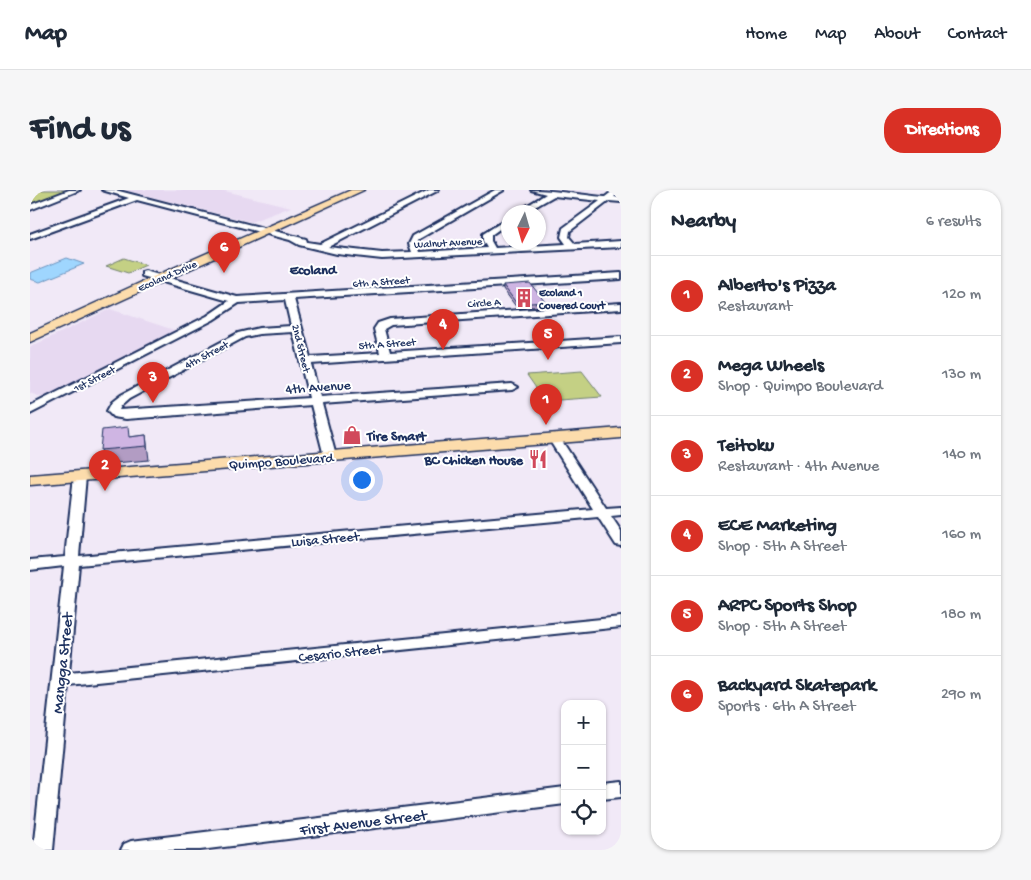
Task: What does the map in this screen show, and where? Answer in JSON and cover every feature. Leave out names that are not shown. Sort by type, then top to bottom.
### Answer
[{"type":"main road","name":"Ecoland Drive","points":[[30,326],[338,190]]},
{"type":"main road","name":"Ecoland Drive","points":[[30,338],[159,278],[359,190]]},
{"type":"main road","name":"Quimpo Boulevard","points":[[30,480],[621,433]]},
{"type":"street","points":[[30,208],[76,190]]},
{"type":"street","name":"Walnut Avenue","points":[[106,190],[308,244],[369,255],[417,255],[621,244]]},
{"type":"street","points":[[321,247],[435,190]]},
{"type":"street","points":[[417,255],[412,244],[416,238],[500,190]]},
{"type":"street","points":[[535,190],[621,200]]},
{"type":"street","points":[[572,246],[565,237],[566,230],[619,190]]},
{"type":"street","points":[[533,205],[556,192]]},
{"type":"street","points":[[30,237],[136,198]]},
{"type":"street","points":[[493,251],[487,241],[487,234],[501,225]]},
{"type":"street","name":"6th A Street","points":[[145,274],[237,300],[621,276]]},
{"type":"street","name":"2nd Street","points":[[289,298],[330,456]]},
{"type":"street","name":"1st Street","points":[[30,411],[210,318],[237,300]]},
{"type":"street","name":"Circle A","points":[[386,355],[379,329],[382,324],[390,322],[621,306]]},
{"type":"street","name":"4th Street","points":[[126,415],[117,415],[113,411],[116,404],[125,397],[242,334],[297,329]]},
{"type":"street","name":"5th A Street","points":[[305,361],[621,340]]},
{"type":"street","name":"4th Avenue","points":[[126,415],[512,387]]},
{"type":"street","points":[[554,438],[621,542]]},
{"type":"street","name":"Mangga Street","points":[[43,850],[80,476]]},
{"type":"street","name":"Luisa Street","points":[[30,565],[621,511]]},
{"type":"street","name":"Cesario Street","points":[[59,680],[621,622]]},
{"type":"street","points":[[606,791],[621,789]]},
{"type":"street","name":"First Avenue Street","points":[[132,850],[561,796]]},
{"type":"shaded area","points":[[124,190],[221,190],[291,207],[251,222]]},
{"type":"shaded area","points":[[110,309],[177,331],[46,399],[30,393],[30,347]]},
{"type":"green space","points":[[30,190],[71,190],[30,206]]},
{"type":"green space","points":[[124,258],[146,265],[128,273],[106,266]]},
{"type":"green space","points":[[582,371],[602,397],[545,401],[527,375]]},
{"type":"water","points":[[67,258],[84,264],[40,282],[30,279],[30,273]]},
{"type":"building","name":"Ecoland 1 Covered Court","points":[[530,283],[545,302],[517,304],[503,285]]},
{"type":"building","points":[[128,427],[129,437],[146,435],[147,446],[100,450],[102,430]]},
{"type":"place","name":"Backyard Skatepark","points":[[224,273]]},
{"type":"place","name":"Ecoland 1 Covered Court","points":[[524,298]]},
{"type":"place","name":"ECE Marketing","points":[[443,350]]},
{"type":"place","name":"ARPC Sports Shop","points":[[548,360]]},
{"type":"place","name":"Teitoku","points":[[153,403]]},
{"type":"place","name":"Alberto's Pizza","points":[[546,425]]},
{"type":"place","name":"Tire Smart","points":[[352,435]]},
{"type":"place","name":"BC Chicken House","points":[[538,459]]},
{"type":"place","name":"Mega Wheels","points":[[105,491]]},
{"type":"district","name":"Ecoland","points":[[313,269]]}]
